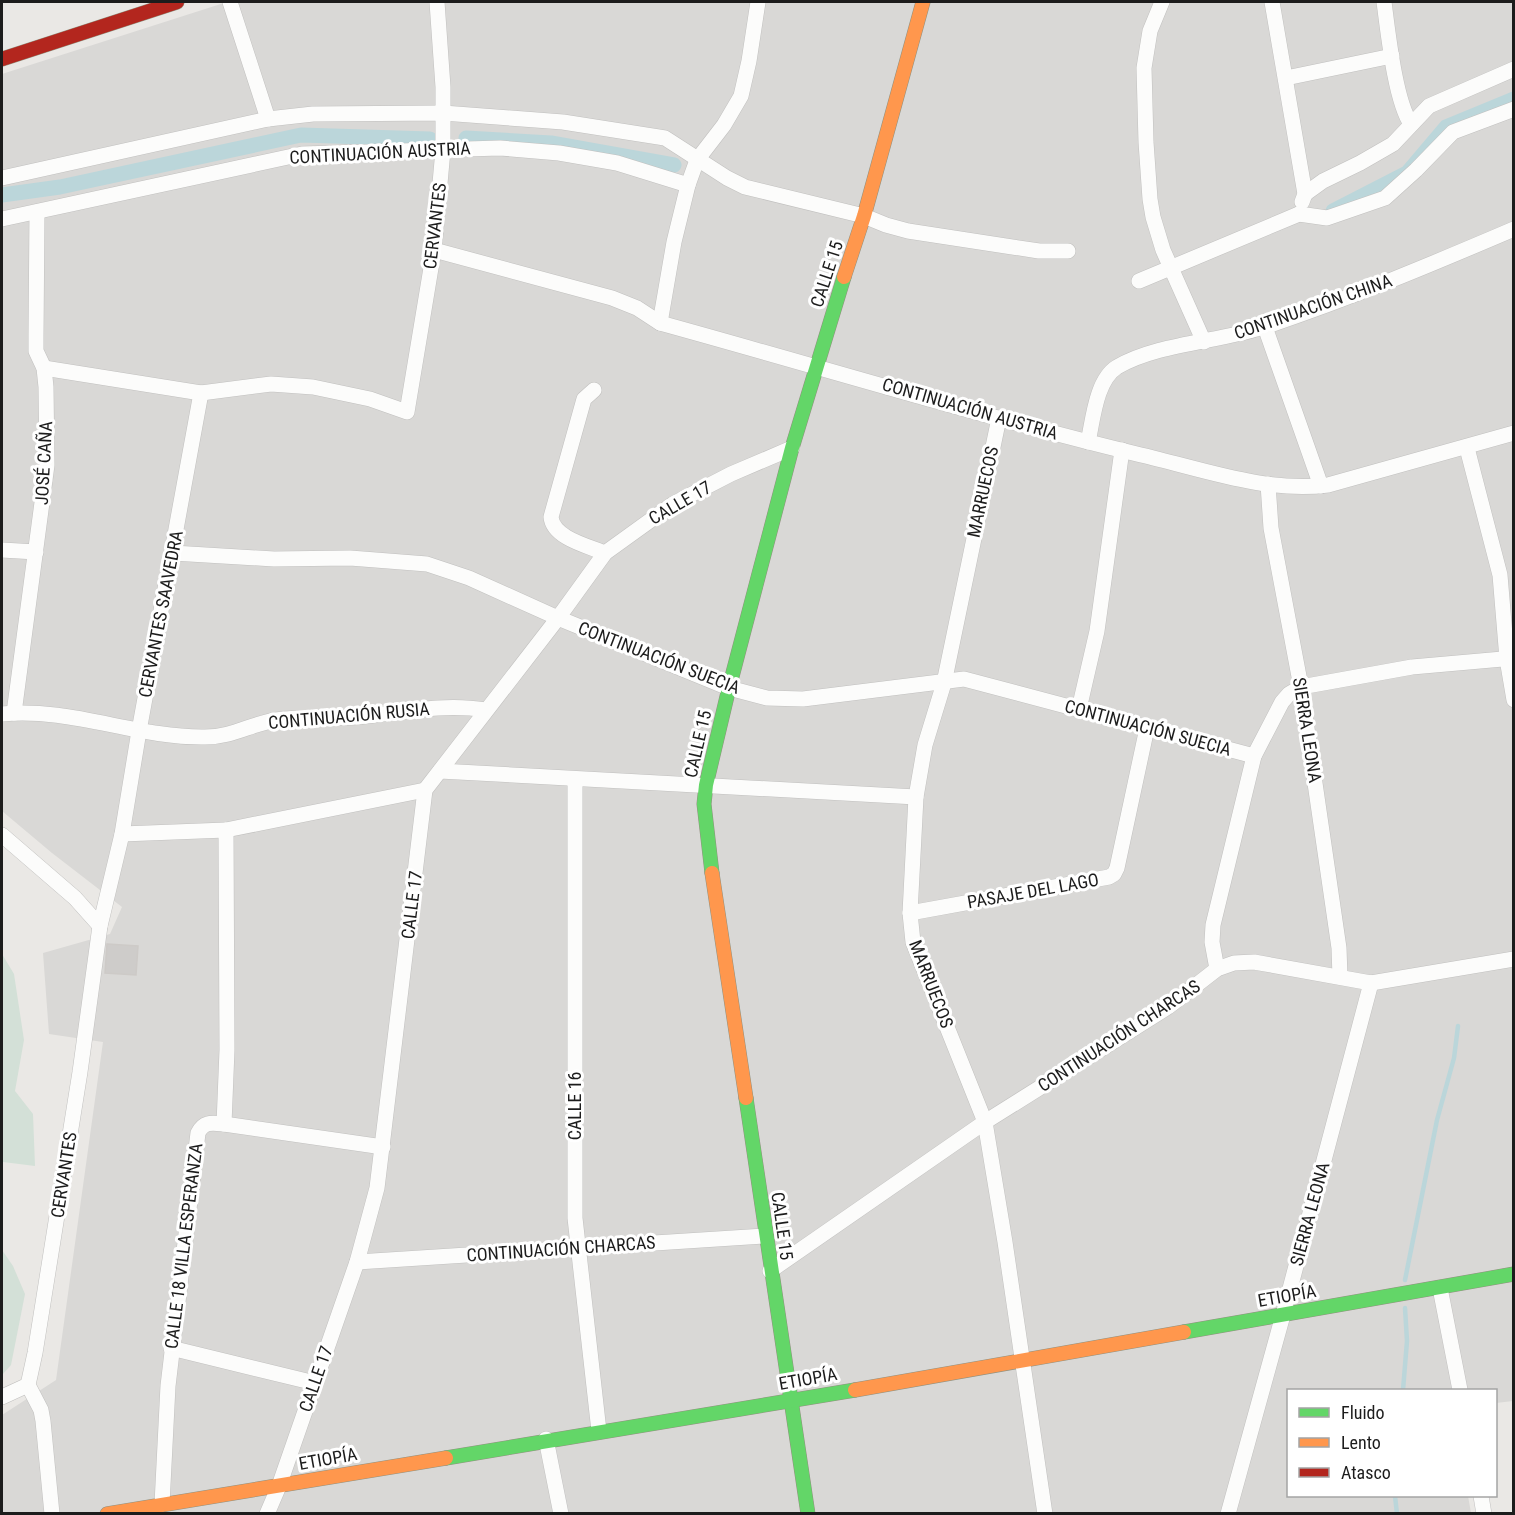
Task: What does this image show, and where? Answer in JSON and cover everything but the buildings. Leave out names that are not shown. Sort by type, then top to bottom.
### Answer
[{"type":"street","points":[[2,58],[177,2]]},
{"type":"street","points":[[230,2],[268,119]]},
{"type":"street","name":"CERVANTES","points":[[201,393],[271,384],[313,387],[370,399],[407,412],[434,250],[444,150],[437,2]]},
{"type":"street","points":[[660,322],[674,242],[688,185],[697,160],[724,124],[741,96],[758,2]]},
{"type":"street","name":"CALLE 15","points":[[808,1514],[770,1271],[706,832],[704,804],[706,785],[729,688],[792,448],[864,216],[923,2]]},
{"type":"street","points":[[1162,2],[1150,32],[1143,85],[1153,217],[1157,234],[1204,342]]},
{"type":"street","points":[[1272,2],[1305,194],[1299,214]]},
{"type":"street","points":[[1384,2],[1392,56],[1404,109],[1411,124]]},
{"type":"street","points":[[1286,78],[1392,56]]},
{"type":"street","points":[[1305,194],[1323,181],[1393,144],[1429,106],[1514,69]]},
{"type":"street","points":[[1139,281],[1299,214],[1327,218],[1384,198],[1416,170],[1453,132],[1514,109]]},
{"type":"street","points":[[2,178],[268,119],[313,114],[443,113],[563,122],[665,138],[697,160],[745,187],[864,216],[908,231],[1039,251],[1068,251]]},
{"type":"street","name":"CONTINUACIÓN AUSTRIA","points":[[2,219],[302,154],[500,148],[559,153],[617,163],[688,185]]},
{"type":"street","name":"JOSÉ CAÑA","points":[[8,714],[36,552],[47,465],[44,368],[36,351],[38,212]]},
{"type":"street","name":"CONTINUACIÓN CHINA","points":[[1088,442],[1102,384],[1116,368],[1156,352],[1265,327],[1402,277],[1514,229]]},
{"type":"street","name":"CONTINUACIÓN AUSTRIA","points":[[434,250],[619,300],[660,322],[999,418],[1088,442],[1268,484],[1321,486],[1467,448],[1514,433]]},
{"type":"street","points":[[1265,327],[1321,486]]},
{"type":"street","points":[[44,368],[201,393]]},
{"type":"street","points":[[594,390],[584,399],[551,517],[552,524],[560,533],[605,554]]},
{"type":"street","name":"CERVANTES SAAVEDRA","points":[[122,834],[201,393]]},
{"type":"street","name":"MARRUECOS","points":[[999,418],[944,682],[925,745],[916,797],[910,913],[913,942],[985,1122],[1045,1514]]},
{"type":"street","name":"CALLE 17","points":[[267,1514],[279,1486],[357,1262],[372,1209],[383,1147],[425,790],[605,554],[673,504],[731,474],[792,448]]},
{"type":"street","points":[[1467,448],[1507,574],[1514,700]]},
{"type":"street","points":[[1079,709],[1097,631],[1122,450]]},
{"type":"street","name":"SIERRA LEONA","points":[[1268,484],[1270,528],[1301,687],[1339,948],[1340,977]]},
{"type":"street","points":[[2,550],[36,552]]},
{"type":"street","name":"CONTINUACIÓN SUECIA","points":[[173,554],[274,559],[350,558],[427,564],[493,588],[558,618],[729,688],[767,698],[803,699],[964,679],[1254,756]]},
{"type":"street","points":[[1217,969],[1212,942],[1213,925],[1254,756],[1282,702],[1289,694],[1301,687],[1412,668],[1510,659]]},
{"type":"street","name":"CONTINUACIÓN RUSIA","points":[[8,714],[51,715],[176,736],[218,737],[275,720],[360,717],[455,707],[485,710]]},
{"type":"street","name":"PASAJE DEL LAGO","points":[[910,913],[1109,877],[1114,874],[1147,728]]},
{"type":"street","points":[[440,771],[916,797]]},
{"type":"street","name":"CALLE 16","points":[[575,779],[575,1218],[599,1431]]},
{"type":"street","points":[[122,834],[226,831],[425,790]]},
{"type":"street","name":"CALLE 18 VILLA ESPERANZA","points":[[162,1504],[171,1348],[198,1133],[201,1127],[209,1123],[224,1124],[227,1050],[226,831]]},
{"type":"street","name":"CERVANTES","points":[[28,1385],[78,1083],[100,926],[122,834]]},
{"type":"street","points":[[2,835],[75,898],[100,926]]},
{"type":"street","name":"CONTINUACIÓN CHARCAS","points":[[770,1271],[985,1122],[1168,1007],[1217,969],[1234,963],[1254,962],[1371,983],[1514,959]]},
{"type":"street","name":"SIERRA LEONA","points":[[1228,1514],[1371,983]]},
{"type":"street","points":[[224,1124],[383,1147]]},
{"type":"street","name":"CONTINUACIÓN CHARCAS","points":[[357,1262],[765,1236]]},
{"type":"street","name":"ETIOPÍA","points":[[107,1514],[546,1439],[790,1401],[1514,1274]]},
{"type":"street","points":[[1440,1288],[1460,1389]]},
{"type":"street","points":[[171,1348],[315,1383]]},
{"type":"street","points":[[2,1397],[28,1385],[40,1410],[52,1514]]},
{"type":"street","points":[[546,1439],[561,1514]]},
{"type":"street","points":[[1481,1497],[1484,1514]]},
{"type":"shaded area","points":[[227,2],[1513,2],[1513,1401],[1497,1403],[1497,1389],[1287,1389],[1287,1497],[1468,1497],[1471,1513],[2,1513],[2,1415],[56,1380],[103,1042],[49,1034],[43,953],[110,934],[122,907],[2,811],[2,74]]},
{"type":"shaded area","points":[[2,954],[14,974],[24,1040],[15,1091],[33,1114],[35,1166],[3,1162],[2,1167]]},
{"type":"shaded area","points":[[2,1250],[13,1266],[25,1294],[11,1365],[2,1375]]},
{"type":"waterway","points":[[1333,211],[1407,173],[1446,127],[1514,99]]},
{"type":"waterway","points":[[2,195],[60,187],[301,135],[430,139]]},
{"type":"waterway","points":[[466,138],[551,143],[674,165]]},
{"type":"waterway","points":[[1405,1280],[1437,1120],[1454,1058],[1458,1026]]},
{"type":"waterway","points":[[1403,1389],[1407,1341],[1405,1308]]},
{"type":"waterway","points":[[1395,1497],[1397,1514]]},
{"type":"traffic: fast","points":[[712,873],[704,804],[706,785],[792,448],[844,277]]},
{"type":"traffic: fast","points":[[746,1098],[808,1514]]},
{"type":"traffic: fast","points":[[1184,1332],[1514,1274]]},
{"type":"traffic: fast","points":[[446,1458],[855,1390]]},
{"type":"traffic: slow","points":[[844,277],[864,216],[923,2]]},
{"type":"traffic: slow","points":[[712,873],[746,1098]]},
{"type":"traffic: slow","points":[[855,1390],[1184,1332]]},
{"type":"traffic: slow","points":[[107,1514],[446,1458]]},
{"type":"traffic: jam","points":[[2,59],[177,2]]}]
